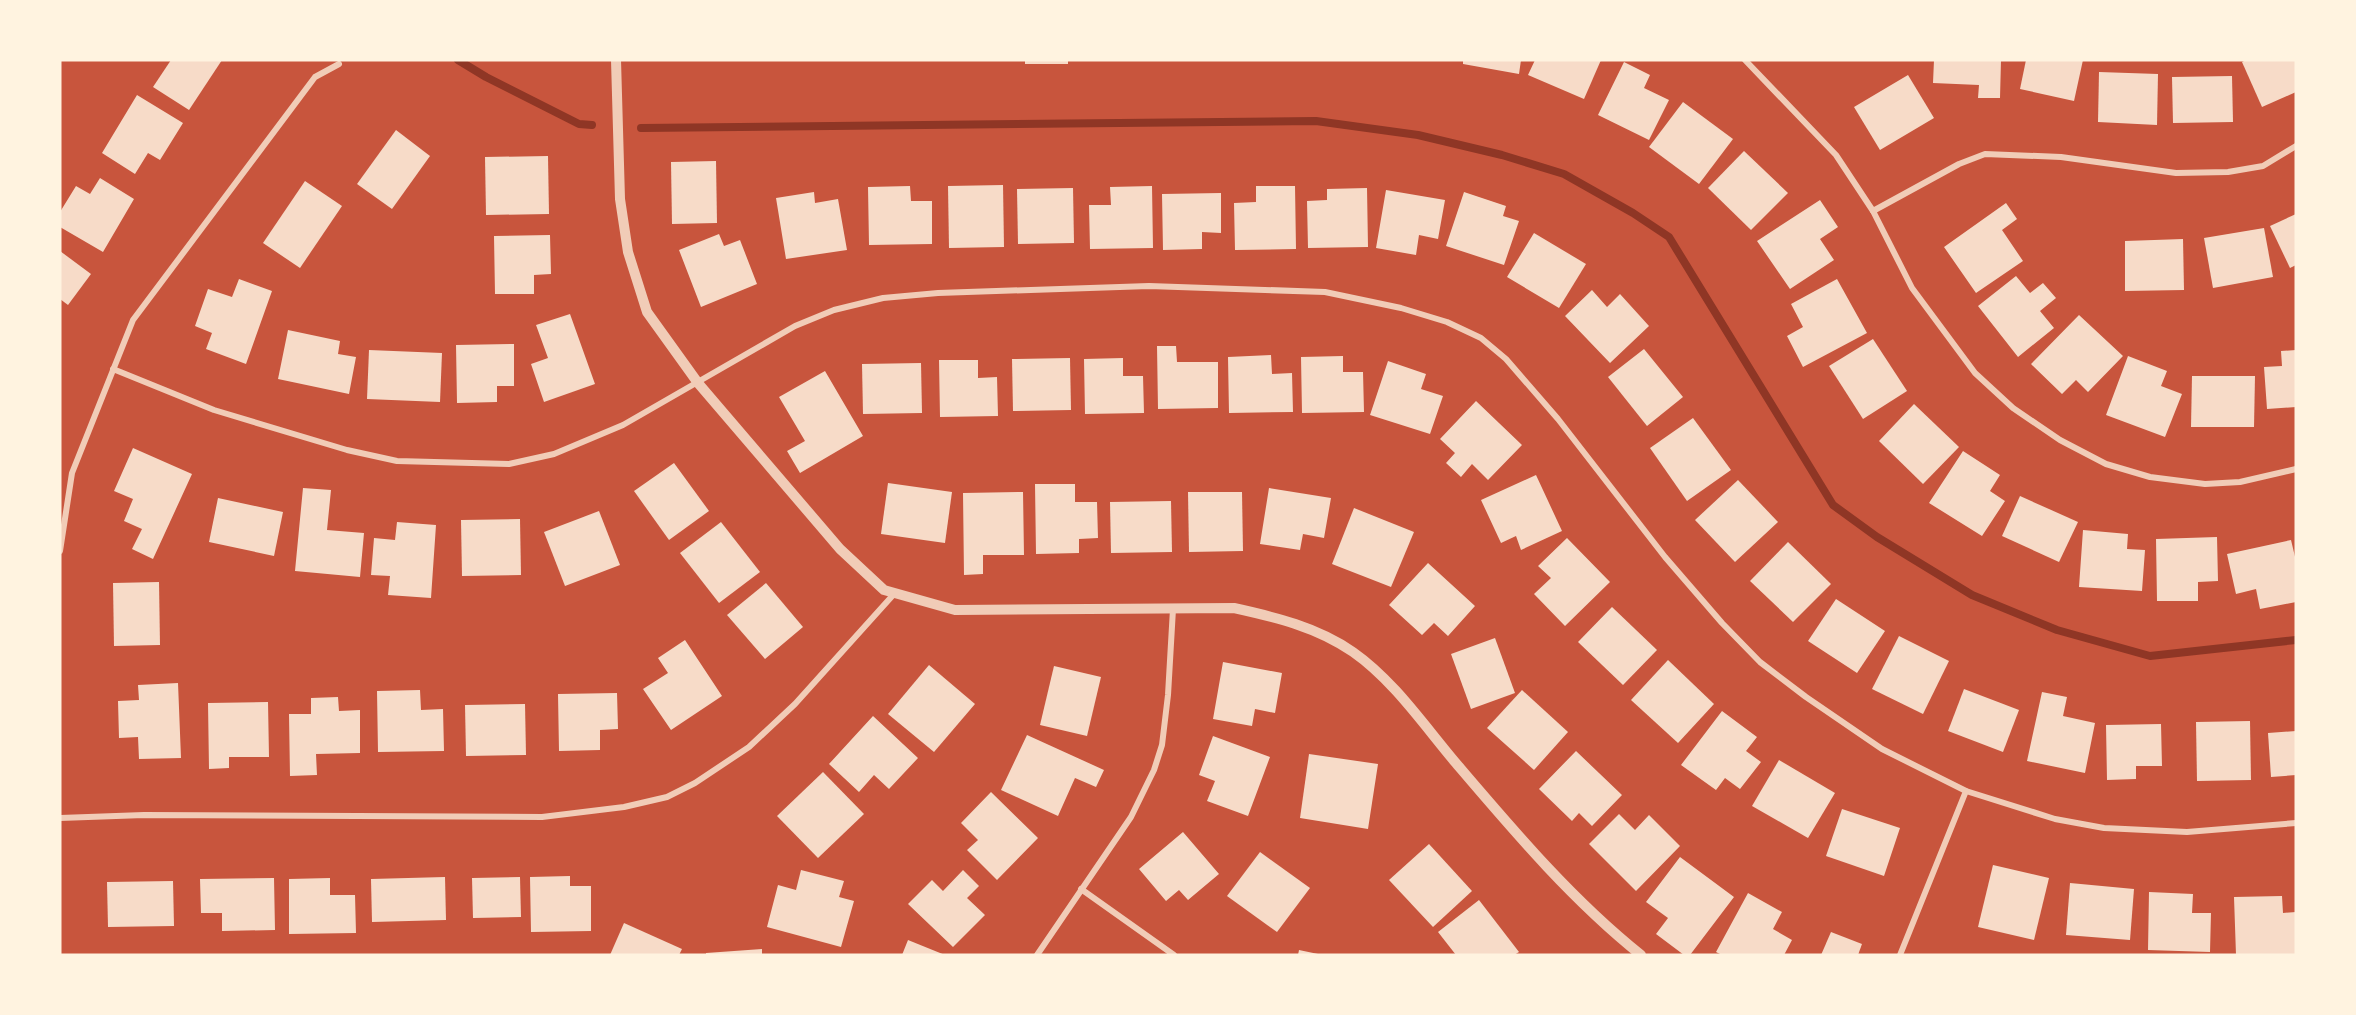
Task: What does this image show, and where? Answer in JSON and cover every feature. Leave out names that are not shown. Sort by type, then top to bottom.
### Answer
[{"type":"street","points":[[616,60],[620,199],[628,252],[647,312],[698,383],[840,549],[884,590],[955,610],[1234,608],[1276,617],[1319,633],[1353,652],[1383,676],[1514,831],[1606,927],[1641,955]]},
{"type":"street","points":[[1745,60],[1836,155],[1873,211],[1912,288],[1975,373],[2013,408],[2060,440],[2106,464],[2161,479],[2205,484],[2240,482],[2296,469]]},
{"type":"street","points":[[60,551],[72,472],[133,320],[315,77],[339,64]]},
{"type":"street","points":[[1873,211],[1959,164],[1985,154],[2061,157],[2176,173],[2228,172],[2263,166],[2296,146]]},
{"type":"street","points":[[113,369],[214,410],[347,450],[397,461],[479,465],[509,464],[554,454],[623,425],[795,326],[834,310],[882,298],[938,292],[1149,286],[1325,292],[1401,308],[1447,322],[1481,338],[1506,359],[1558,419],[1665,557],[1722,623],[1760,662],[1882,749],[1966,791],[2055,819],[2104,828],[2187,832],[2296,823]]},
{"type":"street","points":[[60,818],[144,815],[542,817],[624,807],[667,797],[695,783],[749,747],[795,704],[894,594]]},
{"type":"street","points":[[1037,955],[1131,817],[1154,770],[1162,745],[1168,695],[1173,609]]},
{"type":"street","points":[[1900,955],[1966,791]]},
{"type":"street","points":[[1081,889],[1174,955]]},
{"type":"building","points":[[171,60],[222,60],[189,110],[153,87]]},
{"type":"building","points":[[1025,60],[1068,60],[1068,64],[1025,64]]},
{"type":"building","points":[[1463,60],[1521,60],[1519,74],[1463,64]]},
{"type":"building","points":[[1535,60],[1601,60],[1584,99],[1528,75]]},
{"type":"building","points":[[1934,60],[2001,60],[2000,98],[1978,98],[1979,85],[1933,83]]},
{"type":"building","points":[[2026,60],[2083,60],[2074,101],[2020,89]]},
{"type":"building","points":[[2246,60],[2296,60],[2296,92],[2262,107],[2242,62]]},
{"type":"building","points":[[1624,62],[1650,75],[1644,88],[1669,100],[1649,140],[1598,115]]},
{"type":"building","points":[[2099,72],[2158,74],[2157,125],[2098,122]]},
{"type":"building","points":[[1908,75],[1934,118],[1880,150],[1854,107]]},
{"type":"building","points":[[2232,76],[2233,122],[2173,123],[2172,77]]},
{"type":"building","points":[[137,95],[183,123],[160,160],[148,153],[135,174],[102,153]]},
{"type":"building","points":[[1683,102],[1733,139],[1699,184],[1649,147]]},
{"type":"building","points":[[396,130],[430,156],[392,209],[357,184]]},
{"type":"building","points":[[1744,151],[1788,193],[1751,230],[1708,188]]},
{"type":"building","points":[[548,156],[549,214],[486,215],[485,157]]},
{"type":"building","points":[[716,161],[717,223],[672,224],[671,162]]},
{"type":"building","points":[[100,178],[134,199],[103,252],[60,227],[60,212],[76,186],[90,194]]},
{"type":"building","points":[[305,181],[342,206],[300,268],[263,243]]},
{"type":"building","points":[[1003,185],[1004,247],[949,248],[948,186]]},
{"type":"building","points":[[910,186],[911,201],[932,201],[932,244],[869,245],[868,187]]},
{"type":"building","points":[[1152,186],[1153,248],[1090,249],[1089,205],[1111,205],[1110,187]]},
{"type":"building","points":[[1256,186],[1295,186],[1296,249],[1235,250],[1234,203],[1256,202]]},
{"type":"building","points":[[1073,188],[1074,243],[1018,244],[1017,189]]},
{"type":"building","points":[[1367,188],[1368,247],[1308,248],[1307,201],[1327,200],[1327,189]]},
{"type":"building","points":[[1386,190],[1445,200],[1438,239],[1419,235],[1416,255],[1376,248]]},
{"type":"building","points":[[814,192],[815,203],[838,199],[847,250],[786,259],[776,198]]},
{"type":"building","points":[[1464,192],[1506,206],[1503,216],[1519,221],[1504,265],[1446,246]]},
{"type":"building","points":[[1221,193],[1221,233],[1202,232],[1202,249],[1163,250],[1162,194]]},
{"type":"building","points":[[1820,200],[1838,227],[1820,239],[1834,260],[1790,289],[1757,241]]},
{"type":"building","points":[[2006,203],[2017,219],[2002,230],[2023,261],[1976,293],[1944,247]]},
{"type":"building","points":[[2296,214],[2296,265],[2290,268],[2270,226]]},
{"type":"building","points":[[2264,228],[2273,277],[2213,288],[2204,238]]},
{"type":"building","points":[[1534,233],[1586,264],[1559,308],[1507,277]]},
{"type":"building","points":[[719,234],[724,246],[740,240],[757,284],[701,307],[679,250]]},
{"type":"building","points":[[550,235],[551,274],[534,275],[534,294],[495,294],[494,236]]},
{"type":"building","points":[[2183,239],[2184,290],[2125,291],[2125,241]]},
{"type":"building","points":[[60,251],[91,274],[68,305],[60,299]]},
{"type":"building","points":[[2016,276],[2030,293],[2043,283],[2056,298],[2040,311],[2054,328],[2018,357],[1978,306]]},
{"type":"building","points":[[239,279],[272,291],[246,364],[206,349],[212,333],[195,326],[208,289],[232,297]]},
{"type":"building","points":[[1837,279],[1867,333],[1803,367],[1787,336],[1803,327],[1791,304]]},
{"type":"building","points":[[1592,290],[1607,307],[1620,294],[1649,326],[1610,363],[1565,316]]},
{"type":"building","points":[[570,314],[595,384],[544,402],[531,364],[548,358],[536,325]]},
{"type":"building","points":[[2079,315],[2123,356],[2088,392],[2076,380],[2062,394],[2031,364]]},
{"type":"building","points":[[288,330],[340,341],[338,354],[356,357],[349,394],[278,379]]},
{"type":"building","points":[[1873,339],[1907,391],[1863,419],[1829,366]]},
{"type":"building","points":[[514,344],[514,386],[497,386],[497,402],[457,403],[456,345]]},
{"type":"building","points":[[1157,346],[1176,346],[1177,362],[1218,362],[1218,408],[1158,409]]},
{"type":"building","points":[[1644,349],[1683,397],[1647,426],[1608,377]]},
{"type":"building","points":[[369,350],[442,353],[440,402],[367,399]]},
{"type":"building","points":[[2296,350],[2296,407],[2267,409],[2264,367],[2282,366],[2281,351]]},
{"type":"building","points":[[1271,355],[1272,374],[1292,373],[1293,412],[1229,413],[1228,357]]},
{"type":"building","points":[[1343,356],[1343,372],[1363,372],[1364,412],[1302,413],[1301,357]]},
{"type":"building","points":[[2128,356],[2167,371],[2161,386],[2182,394],[2165,437],[2106,415]]},
{"type":"building","points":[[1070,358],[1071,410],[1013,411],[1012,359]]},
{"type":"building","points":[[1123,358],[1123,376],[1143,376],[1144,413],[1085,414],[1084,359]]},
{"type":"building","points":[[939,360],[978,360],[978,378],[997,377],[998,416],[940,417]]},
{"type":"building","points":[[1388,361],[1426,374],[1421,389],[1443,396],[1430,434],[1370,415]]},
{"type":"building","points":[[921,363],[922,413],[863,414],[862,364]]},
{"type":"building","points":[[825,371],[863,436],[800,473],[787,451],[805,441],[779,397]]},
{"type":"building","points":[[2192,376],[2255,376],[2254,427],[2191,427]]},
{"type":"building","points":[[1476,401],[1522,445],[1488,480],[1472,464],[1461,477],[1446,463],[1455,453],[1440,439]]},
{"type":"building","points":[[1914,404],[1959,447],[1923,484],[1879,441]]},
{"type":"building","points":[[1693,418],[1731,470],[1687,501],[1650,448]]},
{"type":"building","points":[[133,448],[192,474],[153,559],[132,549],[142,529],[124,521],[133,499],[114,491]]},
{"type":"building","points":[[1963,451],[2000,475],[1990,491],[2005,501],[1982,536],[1929,503]]},
{"type":"building","points":[[674,463],[709,511],[669,540],[634,491]]},
{"type":"building","points":[[1536,475],[1562,531],[1521,550],[1516,536],[1501,543],[1481,500]]},
{"type":"building","points":[[1738,480],[1778,522],[1735,562],[1695,520]]},
{"type":"building","points":[[888,483],[952,492],[945,543],[881,534]]},
{"type":"building","points":[[1035,484],[1075,484],[1075,502],[1097,502],[1098,538],[1079,539],[1079,553],[1036,554]]},
{"type":"building","points":[[303,488],[331,490],[327,530],[364,533],[360,577],[295,571]]},
{"type":"building","points":[[1269,488],[1331,498],[1324,538],[1303,534],[1300,550],[1260,544]]},
{"type":"building","points":[[1023,492],[1024,555],[983,555],[983,574],[964,575],[963,493]]},
{"type":"building","points":[[1188,492],[1242,492],[1243,551],[1189,552]]},
{"type":"building","points":[[2020,496],[2078,522],[2059,562],[2002,536]]},
{"type":"building","points":[[218,498],[283,512],[274,556],[209,542]]},
{"type":"building","points":[[1171,501],[1172,552],[1111,553],[1110,502]]},
{"type":"building","points":[[1354,508],[1414,532],[1391,587],[1332,564]]},
{"type":"building","points":[[599,511],[620,565],[565,586],[544,532]]},
{"type":"building","points":[[520,519],[521,575],[462,576],[461,520]]},
{"type":"building","points":[[397,522],[436,525],[431,598],[388,595],[390,576],[371,575],[374,538],[395,540]]},
{"type":"building","points":[[721,522],[760,572],[719,603],[680,553]]},
{"type":"building","points":[[2083,530],[2128,534],[2127,549],[2145,550],[2142,591],[2079,587]]},
{"type":"building","points":[[2217,537],[2218,581],[2198,582],[2198,601],[2157,601],[2156,539]]},
{"type":"building","points":[[1567,538],[1610,582],[1565,626],[1534,594],[1551,578],[1538,566]]},
{"type":"building","points":[[2291,540],[2296,561],[2296,602],[2260,609],[2256,589],[2236,594],[2227,554]]},
{"type":"building","points":[[1788,542],[1831,584],[1793,622],[1750,581]]},
{"type":"building","points":[[1428,563],[1475,606],[1448,636],[1434,623],[1422,635],[1389,605]]},
{"type":"building","points":[[159,582],[160,645],[114,646],[113,583]]},
{"type":"building","points":[[766,583],[803,627],[765,659],[727,615]]},
{"type":"building","points":[[1836,599],[1885,631],[1857,673],[1808,641]]},
{"type":"building","points":[[1612,607],[1657,650],[1623,685],[1578,642]]},
{"type":"building","points":[[1899,636],[1949,661],[1923,714],[1872,689]]},
{"type":"building","points":[[1495,638],[1515,693],[1471,709],[1451,654]]},
{"type":"building","points":[[685,640],[722,696],[671,730],[643,689],[668,673],[658,658]]},
{"type":"building","points":[[1668,660],[1714,704],[1678,743],[1631,700]]},
{"type":"building","points":[[1223,662],[1282,673],[1275,713],[1255,709],[1252,726],[1213,719]]},
{"type":"building","points":[[929,665],[975,704],[934,752],[888,714]]},
{"type":"building","points":[[1054,666],[1101,677],[1087,736],[1040,725]]},
{"type":"building","points":[[178,683],[181,758],[139,759],[138,737],[119,738],[118,701],[139,700],[138,685]]},
{"type":"building","points":[[1964,689],[2019,710],[2003,752],[1948,731]]},
{"type":"building","points":[[420,690],[421,710],[443,709],[444,751],[378,752],[377,691]]},
{"type":"building","points":[[1522,690],[1568,732],[1534,770],[1487,728]]},
{"type":"building","points":[[2042,692],[2067,697],[2063,716],[2095,723],[2085,773],[2027,761]]},
{"type":"building","points":[[617,693],[618,729],[600,730],[600,750],[559,751],[558,694]]},
{"type":"building","points":[[338,697],[339,711],[360,710],[360,753],[316,754],[317,775],[290,776],[289,714],[311,714],[311,698]]},
{"type":"building","points":[[268,702],[269,757],[229,757],[229,768],[209,769],[208,703]]},
{"type":"building","points":[[525,704],[526,755],[466,756],[465,705]]},
{"type":"building","points":[[1722,711],[1757,737],[1746,751],[1761,762],[1740,789],[1725,778],[1716,790],[1681,765]]},
{"type":"building","points":[[873,716],[918,758],[889,789],[874,775],[859,792],[829,764]]},
{"type":"building","points":[[2250,721],[2251,780],[2197,781],[2196,722]]},
{"type":"building","points":[[2161,724],[2162,766],[2136,766],[2136,779],[2107,780],[2106,725]]},
{"type":"building","points":[[2296,731],[2296,775],[2271,777],[2268,733]]},
{"type":"building","points":[[1027,735],[1104,770],[1096,787],[1075,778],[1058,816],[1001,790]]},
{"type":"building","points":[[1213,736],[1270,757],[1248,816],[1207,801],[1215,781],[1199,775]]},
{"type":"building","points":[[1576,751],[1622,795],[1592,826],[1579,813],[1572,821],[1539,789]]},
{"type":"building","points":[[1309,754],[1378,764],[1368,829],[1300,818]]},
{"type":"building","points":[[1779,760],[1835,793],[1808,838],[1752,806]]},
{"type":"building","points":[[823,772],[864,814],[818,858],[777,816]]},
{"type":"building","points":[[991,792],[1038,838],[997,880],[967,850],[978,840],[961,823]]},
{"type":"building","points":[[1842,809],[1900,828],[1884,876],[1826,856]]},
{"type":"building","points":[[1619,814],[1635,830],[1649,815],[1680,846],[1636,891],[1589,844]]},
{"type":"building","points":[[1183,832],[1219,874],[1188,900],[1179,890],[1166,901],[1139,869]]},
{"type":"building","points":[[1429,844],[1472,891],[1433,927],[1389,880]]},
{"type":"building","points":[[1260,852],[1310,888],[1277,932],[1227,896]]},
{"type":"building","points":[[1680,857],[1734,897],[1690,955],[1684,955],[1656,934],[1668,918],[1646,902]]},
{"type":"building","points":[[1993,865],[2049,878],[2034,940],[1978,927]]},
{"type":"building","points":[[801,870],[844,881],[839,897],[854,901],[841,947],[767,927],[778,885],[796,890]]},
{"type":"building","points":[[963,870],[979,886],[967,898],[985,915],[953,947],[908,904],[932,880],[943,891]]},
{"type":"building","points":[[570,876],[570,886],[591,886],[591,931],[531,932],[530,877]]},
{"type":"building","points":[[445,877],[446,920],[372,922],[371,879]]},
{"type":"building","points":[[520,877],[521,917],[473,918],[472,878]]},
{"type":"building","points":[[274,878],[275,930],[222,931],[222,913],[201,913],[200,879]]},
{"type":"building","points":[[330,878],[330,895],[355,895],[356,933],[289,934],[289,879]]},
{"type":"building","points":[[173,881],[174,926],[108,927],[107,882]]},
{"type":"building","points":[[2070,883],[2134,889],[2130,940],[2066,935]]},
{"type":"building","points":[[2149,892],[2193,894],[2192,913],[2211,913],[2210,952],[2148,950]]},
{"type":"building","points":[[1748,893],[1782,912],[1773,929],[1792,940],[1784,955],[1722,955],[1716,952]]},
{"type":"building","points":[[2282,896],[2283,913],[2296,912],[2296,955],[2236,955],[2234,897]]},
{"type":"building","points":[[1479,900],[1519,952],[1514,955],[1456,955],[1438,932]]},
{"type":"building","points":[[624,923],[682,949],[679,955],[610,955]]},
{"type":"building","points":[[1831,932],[1862,944],[1858,955],[1821,955]]},
{"type":"building","points":[[908,940],[945,955],[902,955]]},
{"type":"building","points":[[762,949],[762,955],[706,955],[706,953]]},
{"type":"building","points":[[1299,950],[1318,954],[1318,955],[1298,955]]},
{"type":"waterway","points":[[458,60],[486,77],[579,124],[592,125]]},
{"type":"waterway","points":[[641,128],[1316,121],[1418,135],[1502,155],[1564,174],[1633,213],[1669,237],[1833,505],[1877,537],[1972,595],[2057,630],[2150,656],[2296,640]]}]
